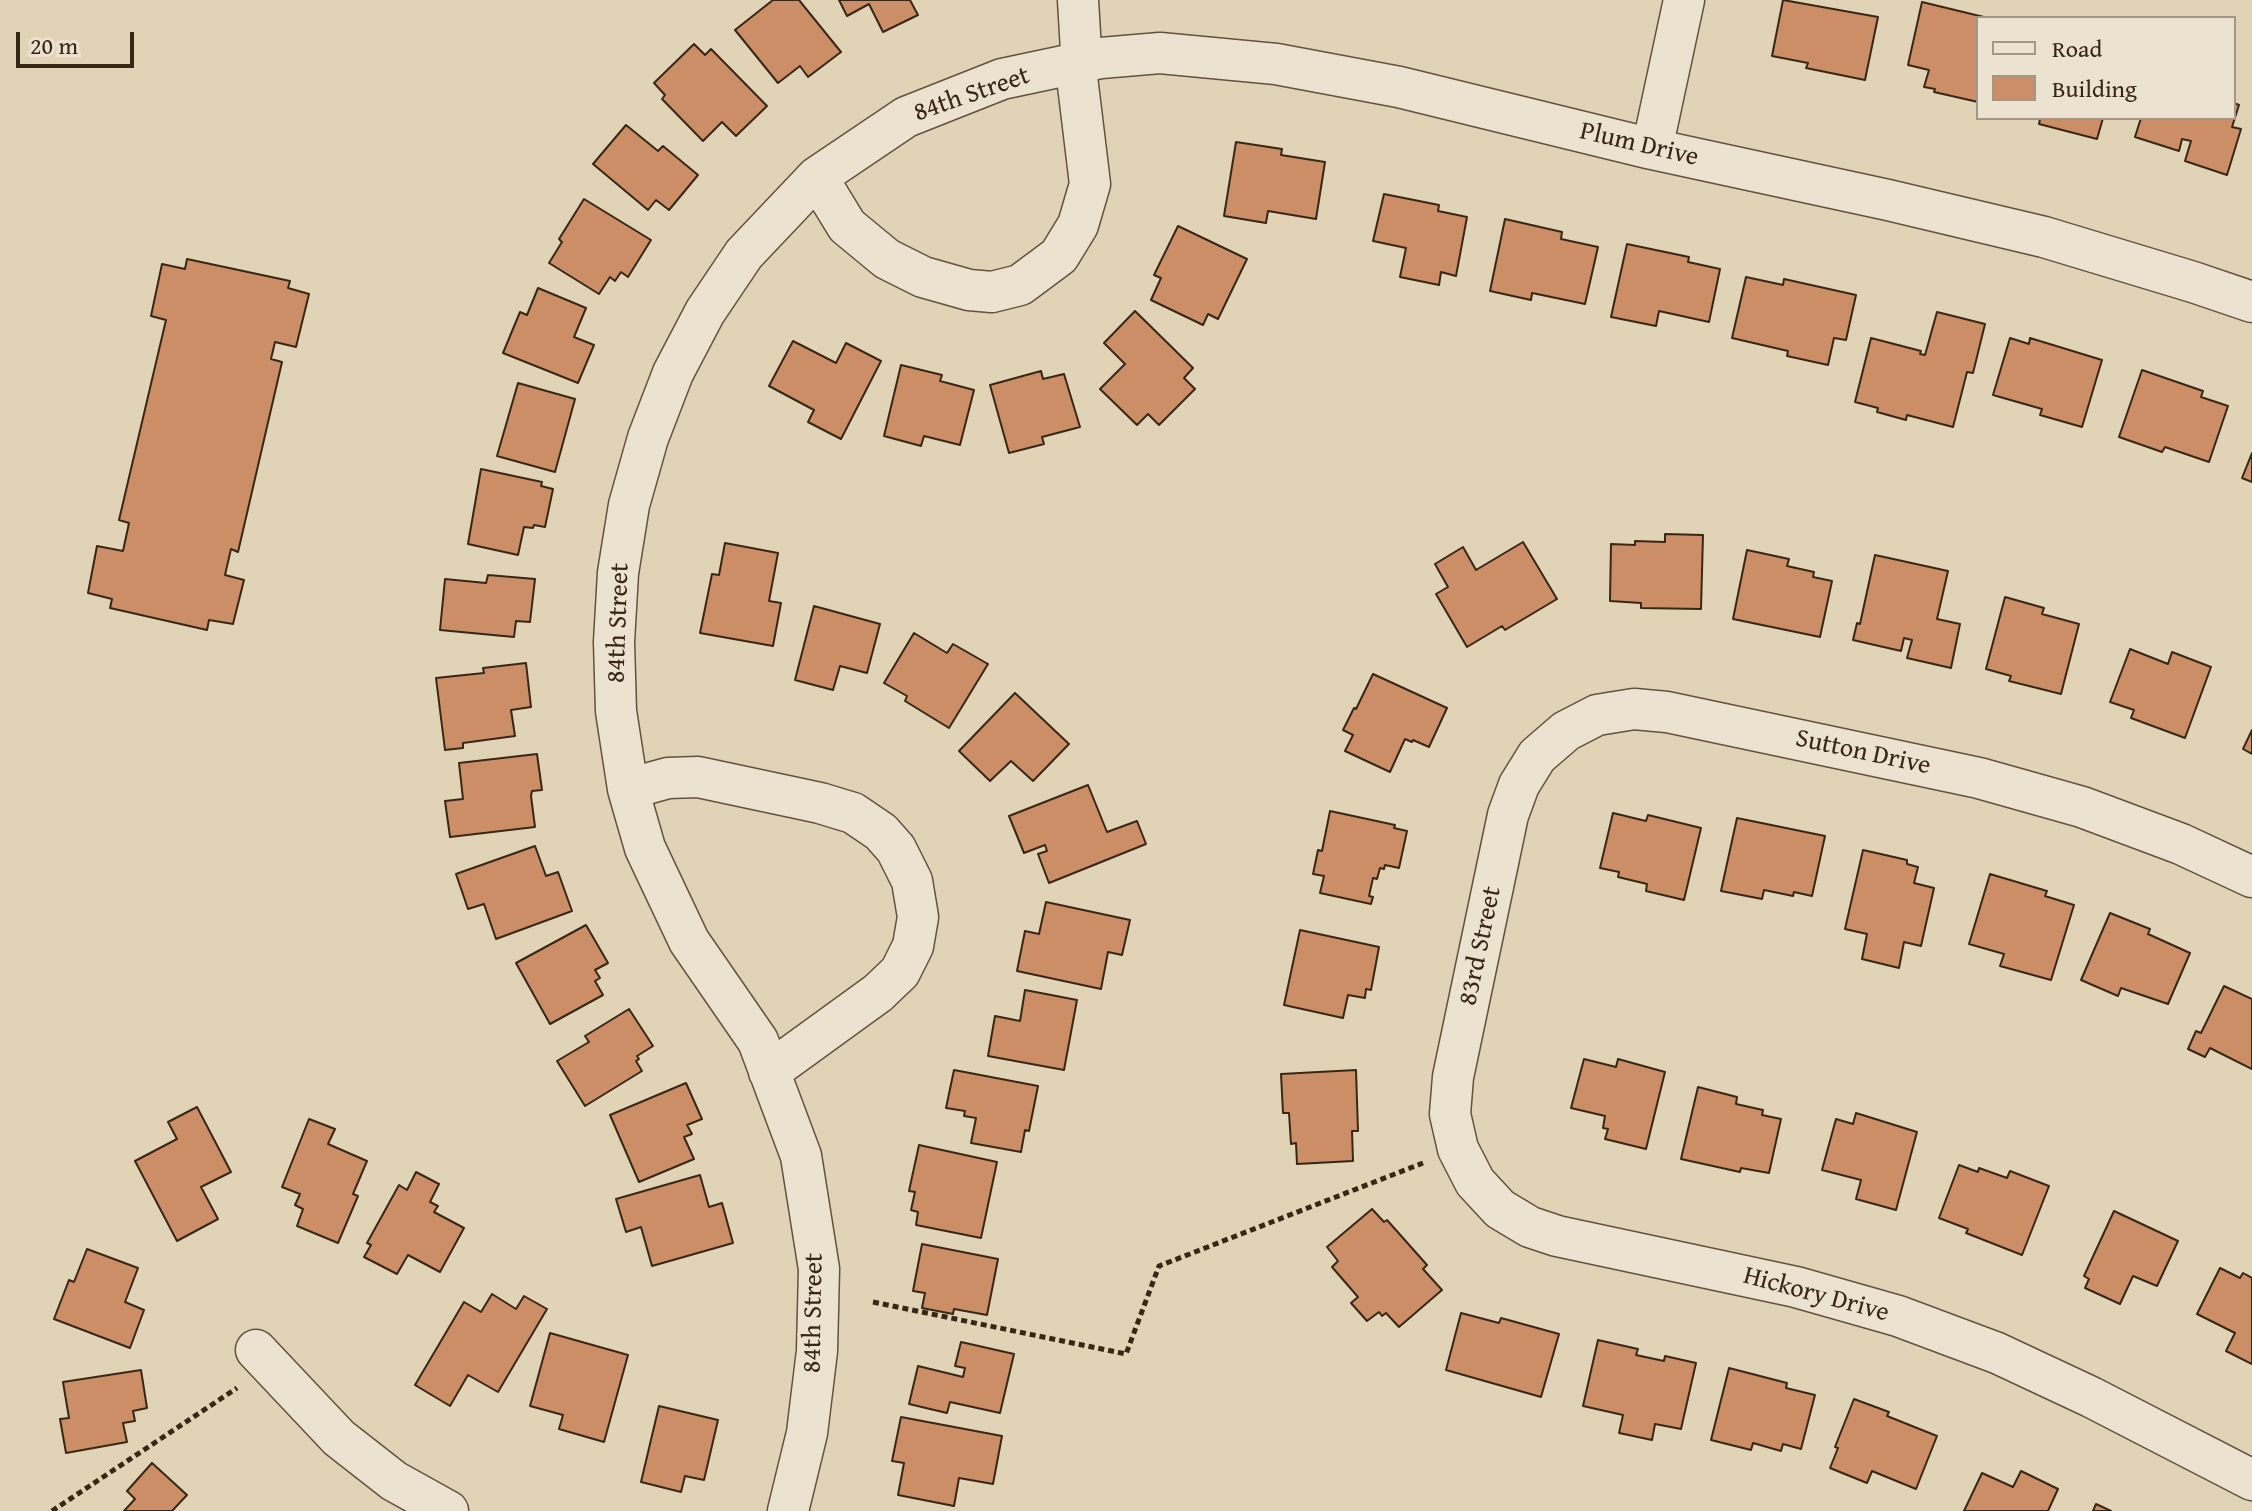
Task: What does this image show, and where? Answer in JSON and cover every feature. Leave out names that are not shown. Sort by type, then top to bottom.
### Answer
[{"type":"street","points":[[817,177],[847,226],[887,259],[923,277],[969,290],[992,292],[1020,285],[1059,256],[1078,225],[1090,184],[1077,77],[1081,51],[1078,0]]},
{"type":"street","points":[[1652,149],[1684,0]]},
{"type":"street","name":"Plum Drive","points":[[1078,63],[1160,53],[1276,64],[1399,87],[1652,149],[2044,237],[2252,302]]},
{"type":"street","name":"84th Street","points":[[788,1511],[807,1433],[816,1365],[819,1269],[801,1156],[758,1041],[689,941],[645,848],[628,789],[616,711],[614,642],[618,573],[629,505],[648,438],[673,373],[705,312],[744,254],[817,177],[906,117],[1002,79],[1078,63]]},
{"type":"street","name":"Sutton Drive","points":[[1508,815],[1519,785],[1537,756],[1566,731],[1597,715],[1634,709],[1667,712],[1979,778],[2082,807],[2181,844],[2252,877]]},
{"type":"street","points":[[628,789],[668,778],[698,777],[853,813],[881,832],[896,849],[912,881],[918,917],[913,946],[900,972],[878,993],[769,1072]]},
{"type":"street","name":"83rd Street","points":[[1453,1077],[1508,815]]},
{"type":"street","name":"Hickory Drive","points":[[1453,1077],[1450,1114],[1458,1149],[1475,1182],[1500,1209],[1530,1227],[1557,1236],[1796,1287],[1898,1316],[2010,1359],[2252,1480]]},
{"type":"street","points":[[264,1358],[339,1438],[394,1481],[448,1511]]},
{"type":"path","points":[[873,1302],[1126,1354],[1159,1266],[1458,1149]]},
{"type":"path","points":[[52,1511],[264,1358]]},
{"type":"building","points":[[773,0],[799,0],[841,52],[808,77],[800,66],[778,83],[735,30]]},
{"type":"building","points":[[839,0],[910,0],[918,15],[883,32],[869,4],[847,16]]},
{"type":"building","points":[[1783,0],[1878,17],[1865,80],[1806,68],[1808,63],[1772,56]]},
{"type":"building","points":[[1922,2],[1980,16],[1976,16],[1976,102],[1924,87],[1929,70],[1908,65]]},
{"type":"building","points":[[694,44],[705,55],[711,49],[767,106],[736,136],[722,122],[703,141],[662,99],[665,95],[654,83]]},
{"type":"building","points":[[2040,120],[2102,120],[2097,139],[2039,124]]},
{"type":"building","points":[[2140,120],[2234,120],[2232,127],[2241,129],[2227,175],[2185,161],[2191,141],[2182,139],[2179,151],[2135,137]]},
{"type":"building","points":[[626,125],[658,151],[663,146],[698,175],[669,210],[656,200],[648,210],[593,164]]},
{"type":"building","points":[[1236,142],[1282,149],[1281,155],[1325,162],[1316,219],[1268,211],[1266,223],[1224,216]]},
{"type":"building","points":[[1384,194],[1439,205],[1438,211],[1467,217],[1456,276],[1441,272],[1439,285],[1400,277],[1406,248],[1373,241]]},
{"type":"building","points":[[584,199],[651,240],[628,277],[621,272],[615,281],[610,277],[599,294],[549,263],[562,242],[559,239]]},
{"type":"building","points":[[1505,219],[1562,232],[1561,239],[1598,247],[1585,304],[1532,293],[1531,300],[1490,291]]},
{"type":"building","points":[[1178,226],[1247,259],[1218,319],[1208,314],[1203,325],[1151,300],[1161,278],[1154,275]]},
{"type":"building","points":[[1627,244],[1689,257],[1688,262],[1720,269],[1709,322],[1659,311],[1656,326],[1611,317]]},
{"type":"building","points":[[187,259],[290,281],[288,288],[309,294],[296,347],[275,342],[271,359],[282,362],[238,552],[231,549],[225,575],[244,580],[233,624],[209,620],[207,630],[110,608],[112,599],[88,593],[97,546],[123,551],[129,523],[119,520],[166,320],[151,316],[162,264],[185,269]]},
{"type":"building","points":[[1746,277],[1783,285],[1784,279],[1856,295],[1846,340],[1834,338],[1828,365],[1787,356],[1788,351],[1732,338]]},
{"type":"building","points":[[538,288],[586,308],[574,337],[594,345],[578,383],[503,353],[520,312],[527,315]]},
{"type":"building","points":[[1135,311],[1193,368],[1184,378],[1195,389],[1159,425],[1148,414],[1137,425],[1100,389],[1125,364],[1104,343]]},
{"type":"building","points":[[1937,312],[1985,324],[1973,373],[1967,372],[1953,427],[1907,415],[1906,420],[1855,402],[1871,338],[1921,351],[1920,354],[1925,355]]},
{"type":"building","points":[[2010,338],[2029,344],[2030,338],[2102,360],[2082,427],[2040,415],[2042,409],[1993,395]]},
{"type":"building","points":[[793,341],[836,363],[846,343],[881,361],[841,439],[808,422],[814,410],[769,386]]},
{"type":"building","points":[[901,365],[942,375],[940,381],[974,390],[960,445],[924,436],[921,446],[884,436]]},
{"type":"building","points":[[2142,370],[2203,391],[2201,397],[2228,406],[2209,462],[2165,447],[2162,452],[2119,437]]},
{"type":"building","points":[[1041,371],[1043,379],[1064,374],[1080,427],[1042,437],[1044,444],[1009,453],[990,385]]},
{"type":"building","points":[[518,383],[575,399],[555,472],[497,456]]},
{"type":"building","points":[[2252,453],[2252,482],[2242,478]]},
{"type":"building","points":[[481,469],[542,482],[541,486],[553,489],[545,527],[524,527],[518,555],[468,544]]},
{"type":"building","points":[[1665,534],[1703,535],[1701,609],[1641,608],[1641,603],[1610,601],[1611,544],[1665,542]]},
{"type":"building","points":[[1523,542],[1557,599],[1505,630],[1502,626],[1467,647],[1436,594],[1448,587],[1435,564],[1463,547],[1476,570]]},
{"type":"building","points":[[725,543],[778,553],[769,601],[781,603],[773,646],[700,633],[712,574],[719,575]]},
{"type":"building","points":[[1747,550],[1789,559],[1787,566],[1814,572],[1813,577],[1832,581],[1820,637],[1733,619]]},
{"type":"building","points":[[1875,555],[1948,571],[1937,619],[1960,624],[1951,668],[1907,658],[1912,640],[1904,638],[1901,651],[1853,640],[1857,623],[1860,624]]},
{"type":"building","points":[[488,575],[535,579],[530,622],[516,621],[514,637],[440,630],[445,579],[486,583]]},
{"type":"building","points":[[2005,597],[2044,608],[2042,614],[2079,624],[2061,694],[2009,681],[2011,676],[1986,669]]},
{"type":"building","points":[[814,606],[880,624],[867,673],[840,666],[833,690],[795,680]]},
{"type":"building","points":[[914,633],[947,653],[953,644],[988,664],[949,728],[905,701],[907,696],[884,683]]},
{"type":"building","points":[[2130,649],[2168,664],[2172,652],[2211,667],[2185,738],[2131,718],[2134,710],[2110,702]]},
{"type":"building","points":[[526,663],[531,707],[511,710],[515,736],[463,743],[463,748],[445,750],[436,678],[484,673],[483,668]]},
{"type":"building","points":[[1373,674],[1447,708],[1429,747],[1405,739],[1390,772],[1345,751],[1353,735],[1343,730]]},
{"type":"building","points":[[1015,693],[1069,744],[1033,781],[1011,761],[990,781],[959,751]]},
{"type":"building","points":[[2252,730],[2252,754],[2243,749]]},
{"type":"building","points":[[537,754],[542,790],[532,791],[531,796],[535,827],[450,837],[445,801],[463,799],[459,763]]},
{"type":"building","points":[[1088,785],[1107,832],[1137,821],[1146,844],[1049,883],[1038,854],[1047,851],[1045,845],[1024,853],[1009,816]]},
{"type":"building","points":[[1330,811],[1395,825],[1394,828],[1407,831],[1399,868],[1385,865],[1384,869],[1380,868],[1377,879],[1373,878],[1369,896],[1373,897],[1371,904],[1320,893],[1324,876],[1313,874],[1318,850],[1322,851]]},
{"type":"building","points":[[1613,813],[1646,821],[1648,815],[1701,828],[1684,900],[1646,891],[1647,884],[1618,877],[1619,872],[1600,868]]},
{"type":"building","points":[[1737,818],[1825,836],[1812,896],[1764,890],[1762,899],[1721,891]]},
{"type":"building","points":[[535,846],[546,876],[558,872],[572,911],[496,939],[484,904],[468,909],[456,874]]},
{"type":"building","points":[[1863,850],[1907,860],[1907,864],[1918,867],[1914,883],[1934,888],[1921,946],[1904,942],[1899,968],[1862,959],[1867,934],[1845,929]]},
{"type":"building","points":[[1990,874],[2047,891],[2045,896],[2074,905],[2051,980],[2000,966],[2004,954],[1969,944]]},
{"type":"building","points":[[1046,902],[1130,920],[1122,955],[1108,952],[1101,989],[1017,971],[1025,931],[1039,934]]},
{"type":"building","points":[[2110,913],[2150,929],[2148,934],[2190,953],[2168,1004],[2121,988],[2118,996],[2081,980]]},
{"type":"building","points":[[586,925],[608,963],[595,970],[600,978],[595,981],[603,995],[550,1024],[516,963]]},
{"type":"building","points":[[1300,930],[1379,947],[1371,990],[1366,989],[1365,998],[1348,995],[1343,1018],[1284,1005]]},
{"type":"building","points":[[2224,986],[2252,999],[2252,1069],[2210,1048],[2205,1057],[2188,1049],[2196,1031],[2201,1033]]},
{"type":"building","points":[[1025,990],[1077,1000],[1064,1070],[988,1056],[995,1016],[1020,1021]]},
{"type":"building","points":[[629,1009],[653,1046],[637,1056],[639,1059],[636,1061],[642,1071],[585,1106],[557,1061],[589,1042],[585,1036]]},
{"type":"building","points":[[1584,1059],[1616,1067],[1618,1059],[1665,1072],[1646,1149],[1605,1139],[1608,1129],[1603,1128],[1605,1116],[1571,1108]]},
{"type":"building","points":[[954,1070],[1038,1086],[1029,1131],[1025,1130],[1021,1152],[971,1143],[976,1118],[964,1116],[965,1111],[946,1108]]},
{"type":"building","points":[[1356,1070],[1358,1131],[1352,1131],[1353,1161],[1297,1164],[1296,1143],[1291,1144],[1289,1113],[1283,1113],[1281,1074]]},
{"type":"building","points":[[686,1083],[702,1119],[687,1125],[692,1134],[684,1137],[694,1159],[639,1182],[610,1115]]},
{"type":"building","points":[[1698,1087],[1737,1097],[1736,1104],[1763,1110],[1762,1115],[1781,1119],[1769,1173],[1741,1168],[1740,1172],[1681,1159]]},
{"type":"building","points":[[197,1107],[231,1172],[201,1187],[218,1219],[177,1241],[135,1161],[177,1139],[168,1122]]},
{"type":"building","points":[[1856,1113],[1917,1132],[1896,1210],[1856,1199],[1861,1180],[1822,1170],[1836,1119],[1853,1124]]},
{"type":"building","points":[[309,1119],[335,1129],[328,1144],[367,1161],[353,1194],[358,1196],[338,1243],[297,1226],[303,1209],[295,1205],[300,1194],[282,1187]]},
{"type":"building","points":[[919,1145],[997,1162],[981,1238],[916,1225],[918,1212],[911,1210],[915,1192],[909,1191]]},
{"type":"building","points":[[1959,1165],[2007,1178],[2010,1171],[2049,1186],[2022,1255],[1966,1233],[1968,1229],[1939,1218]]},
{"type":"building","points":[[416,1172],[439,1184],[430,1202],[438,1206],[434,1212],[464,1228],[440,1272],[408,1255],[397,1274],[364,1257],[371,1245],[367,1243],[399,1185],[407,1190]]},
{"type":"building","points":[[700,1175],[709,1207],[722,1203],[733,1243],[652,1266],[641,1227],[626,1232],[616,1199]]},
{"type":"building","points":[[1372,1209],[1384,1222],[1387,1220],[1427,1265],[1423,1269],[1442,1290],[1399,1327],[1386,1313],[1382,1316],[1379,1312],[1367,1321],[1351,1303],[1358,1297],[1332,1267],[1338,1261],[1327,1247]]},
{"type":"building","points":[[2114,1211],[2178,1241],[2157,1286],[2133,1276],[2120,1304],[2085,1288],[2089,1279],[2084,1276]]},
{"type":"building","points":[[922,1244],[998,1259],[987,1315],[954,1309],[953,1314],[922,1308],[925,1293],[913,1291]]},
{"type":"building","points":[[87,1249],[138,1268],[125,1302],[144,1310],[130,1348],[54,1319],[69,1280],[74,1282]]},
{"type":"building","points":[[2220,1268],[2240,1278],[2243,1273],[2252,1278],[2252,1364],[2226,1351],[2235,1333],[2197,1314]]},
{"type":"building","points":[[492,1294],[516,1309],[524,1296],[547,1309],[498,1392],[468,1375],[450,1406],[415,1385],[464,1302],[481,1312]]},
{"type":"building","points":[[1461,1313],[1499,1323],[1501,1318],[1559,1334],[1541,1397],[1446,1370]]},
{"type":"building","points":[[550,1333],[628,1355],[604,1442],[559,1429],[563,1415],[530,1406]]},
{"type":"building","points":[[1598,1340],[1638,1349],[1636,1355],[1664,1361],[1665,1356],[1696,1363],[1681,1429],[1655,1424],[1652,1440],[1619,1433],[1623,1415],[1583,1406]]},
{"type":"building","points":[[961,1342],[1014,1354],[1000,1413],[950,1402],[947,1413],[909,1404],[918,1366],[963,1377],[965,1368],[955,1366]]},
{"type":"building","points":[[1729,1368],[1787,1383],[1786,1388],[1815,1395],[1801,1449],[1783,1444],[1781,1451],[1753,1443],[1751,1450],[1711,1440]]},
{"type":"building","points":[[141,1370],[147,1408],[133,1411],[135,1421],[123,1423],[127,1442],[66,1453],[60,1419],[69,1418],[63,1382]]},
{"type":"building","points":[[1854,1399],[1937,1436],[1916,1489],[1872,1471],[1867,1483],[1830,1468]]},
{"type":"building","points":[[659,1406],[718,1420],[704,1480],[685,1476],[681,1492],[641,1482]]},
{"type":"building","points":[[901,1417],[1002,1436],[993,1484],[959,1478],[954,1506],[898,1495],[904,1463],[892,1461]]},
{"type":"building","points":[[152,1463],[187,1495],[172,1511],[124,1511],[135,1499],[127,1491]]},
{"type":"building","points":[[2021,1471],[2058,1489],[2048,1511],[1964,1511],[1982,1473],[2013,1487]]},
{"type":"building","points":[[2096,1504],[2111,1511],[2093,1511]]}]
